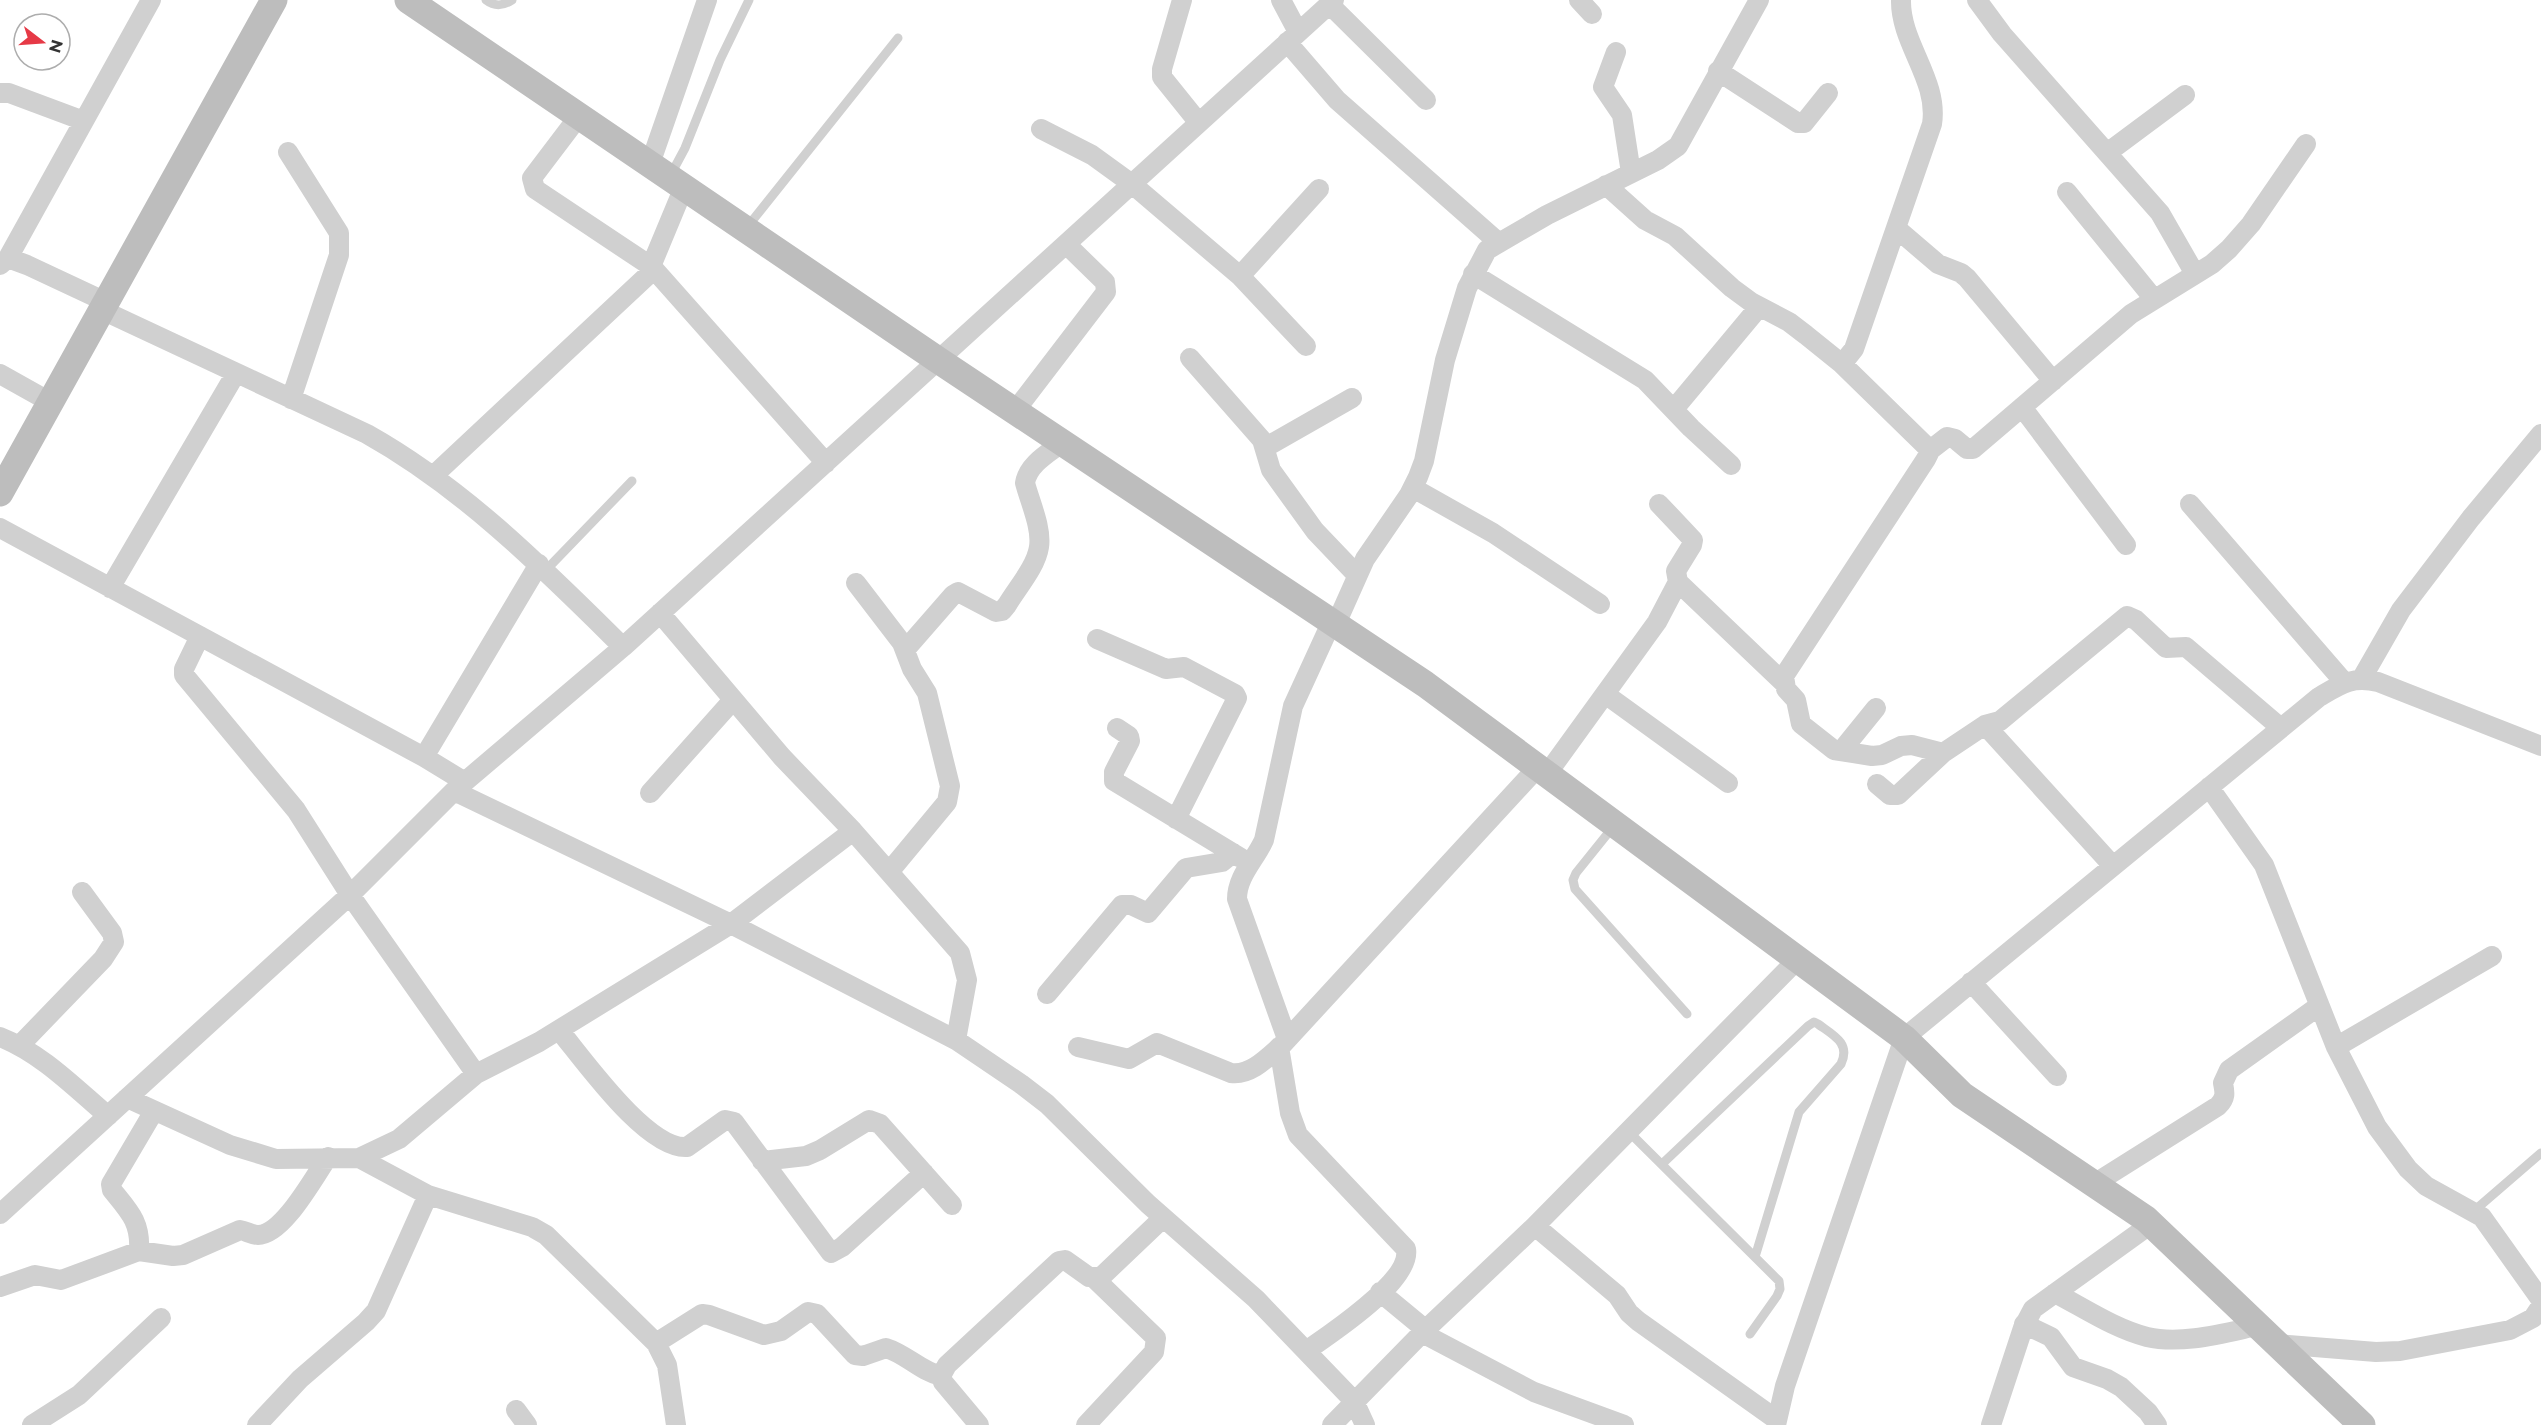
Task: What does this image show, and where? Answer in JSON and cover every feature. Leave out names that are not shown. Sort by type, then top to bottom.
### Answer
[{"type":"main road","points":[[0,493],[274,0]]},
{"type":"main road","points":[[408,0],[939,360],[1425,684],[1543,770],[1904,1038],[1962,1095],[2151,1224],[2362,1425]]},
{"type":"street","points":[[151,0],[4,262],[27,265],[236,373],[367,434],[407,456],[482,513],[543,567],[623,646]]},
{"type":"street","points":[[433,476],[637,285],[652,267],[668,176],[707,0]]},
{"type":"street","points":[[1182,0],[1162,77],[1199,123]]},
{"type":"street","points":[[1281,0],[1293,37],[1337,100],[1498,242]]},
{"type":"street","points":[[1306,1351],[1348,1322],[1405,1265],[1407,1258],[1406,1249],[1298,1135],[1290,1113],[1283,1043],[1237,899],[1240,880],[1264,840],[1270,822],[1293,706],[1365,559],[1413,488],[1424,461],[1445,360],[1473,274],[1487,250],[1606,185],[1658,160],[1678,146],[1759,0]]},
{"type":"street","points":[[1842,364],[1854,349],[1932,124],[1934,112],[1933,100],[1902,19],[1901,0]]},
{"type":"street","points":[[1977,0],[2002,34],[2166,220],[2195,274]]},
{"type":"street","points":[[0,1214],[350,895],[459,787],[660,613],[1332,2],[1426,100]]},
{"type":"street","points":[[1616,52],[1603,87],[1622,115],[1631,172]]},
{"type":"street","points":[[1718,71],[1798,123],[1804,123],[1828,93]]},
{"type":"street","points":[[0,93],[9,93],[84,121]]},
{"type":"street","points":[[2107,153],[2185,95]]},
{"type":"street","points":[[579,116],[532,178],[535,189],[652,267],[826,463]]},
{"type":"street","points":[[1041,129],[1092,155],[1132,184],[1240,276],[1306,346]]},
{"type":"street","points":[[1784,683],[1784,676],[1926,459],[1929,451],[1947,437],[1951,437],[1970,450],[2131,314],[2212,264],[2251,224],[2306,144]]},
{"type":"street","points":[[288,152],[339,233],[340,243],[339,255],[291,399]]},
{"type":"street","points":[[1606,185],[1636,213],[1675,236],[1732,288],[1759,307],[1789,322],[1842,364],[1924,442],[1929,451]]},
{"type":"street","points":[[1240,276],[1319,189]]},
{"type":"street","points":[[2067,192],[2154,299]]},
{"type":"street","points":[[1896,228],[1938,264],[1961,273],[1967,278],[2052,381]]},
{"type":"street","points":[[1015,411],[1106,292],[1105,282],[1066,243]]},
{"type":"street","points":[[1473,274],[1645,380],[1731,465]]},
{"type":"street","points":[[1674,409],[1759,307]]},
{"type":"street","points":[[1190,358],[1266,447],[1271,470],[1315,531],[1358,575]]},
{"type":"street","points":[[110,588],[236,373]]},
{"type":"street","points":[[0,374],[50,402]]},
{"type":"street","points":[[1266,447],[1352,398]]},
{"type":"street","points":[[2022,407],[2126,545]]},
{"type":"street","points":[[1535,1226],[1617,1295],[1629,1314],[1776,1422],[1785,1386],[1904,1038],[2319,697],[2353,680],[2401,610],[2471,518],[2541,434]]},
{"type":"street","points":[[905,650],[958,592],[996,612],[1002,611],[1007,605],[1035,559],[1039,547],[1039,537],[1025,483],[1027,475],[1031,468],[1063,442]]},
{"type":"street","points":[[1413,488],[1493,533],[1600,604]]},
{"type":"street","points":[[1659,504],[1693,540],[1676,571],[1678,582],[1784,683],[1796,700],[1801,724],[1830,748],[1872,756],[1901,746],[1912,745],[1943,753]]},
{"type":"street","points":[[2190,504],[2353,680],[2378,682],[2541,746]]},
{"type":"street","points":[[0,528],[424,757],[459,787],[956,1040],[1047,1104],[1163,1218],[1256,1299],[1354,1401],[1365,1425]]},
{"type":"street","points":[[424,757],[543,567]]},
{"type":"street","points":[[1078,1047],[1129,1059],[1156,1043],[1225,1071],[1238,1074],[1252,1069],[1283,1043],[1543,770],[1605,694],[1657,622],[1678,582]]},
{"type":"street","points":[[856,584],[905,650],[912,669],[929,699],[950,786],[947,802],[889,872]]},
{"type":"street","points":[[660,613],[782,758],[853,831],[960,953],[967,980],[956,1040]]},
{"type":"street","points":[[1877,784],[1890,795],[1898,795],[1943,753],[1985,724],[2000,721],[2127,616],[2136,620],[2166,648],[2186,647],[2281,728]]},
{"type":"street","points":[[200,636],[184,669],[184,675],[296,810],[350,895],[476,1074]]},
{"type":"street","points":[[1097,639],[1166,669],[1184,667],[1234,694],[1237,698],[1176,819]]},
{"type":"street","points":[[1605,694],[1728,783]]},
{"type":"street","points":[[650,793],[733,700]]},
{"type":"street","points":[[1842,750],[1876,708]]},
{"type":"street","points":[[1985,724],[2113,866]]},
{"type":"street","points":[[1117,728],[1129,736],[1130,741],[1114,772],[1114,781],[1251,864]]},
{"type":"street","points":[[2209,787],[2264,865],[2336,1047],[2377,1127],[2408,1169],[2426,1186],[2448,1199],[2475,1210],[2490,1226],[2539,1314],[2510,1330],[2400,1351],[2376,1352],[2277,1344]]},
{"type":"street","points":[[127,1098],[230,1145],[276,1159],[359,1158],[399,1139],[476,1074],[559,1030],[730,924],[853,831]]},
{"type":"street","points":[[1047,994],[1122,904],[1148,913],[1186,868],[1222,862],[1233,853]]},
{"type":"street","points":[[20,1045],[111,949],[114,942],[112,933],[82,892]]},
{"type":"street","points":[[2336,1047],[2492,956]]},
{"type":"street","points":[[1332,1425],[1424,1331],[1535,1226],[1798,959]]},
{"type":"street","points":[[1971,982],[2057,1076]]},
{"type":"street","points":[[2094,1184],[2218,1106],[2226,1094],[2223,1083],[2229,1070],[2319,1006]]},
{"type":"street","points":[[559,1030],[638,1124],[650,1133],[681,1147],[687,1147],[724,1120],[730,1120],[831,1253],[842,1247],[924,1173]]},
{"type":"street","points":[[0,1036],[20,1045],[51,1067],[108,1116]]},
{"type":"street","points":[[139,1251],[140,1235],[137,1225],[112,1190],[111,1184],[154,1111]]},
{"type":"street","points":[[762,1161],[806,1156],[869,1120],[874,1120],[952,1205]]},
{"type":"street","points":[[0,1287],[34,1275],[44,1275],[61,1280],[139,1251],[173,1256],[183,1255],[240,1230],[257,1235],[275,1228],[282,1222],[328,1158]]},
{"type":"street","points":[[359,1158],[428,1195],[532,1227],[546,1235],[656,1343],[667,1365],[676,1425]]},
{"type":"street","points":[[257,1425],[293,1386],[376,1311],[428,1195]]},
{"type":"street","points":[[1095,1279],[1101,1277],[1163,1218]]},
{"type":"street","points":[[1991,1425],[2024,1324],[2033,1310],[2151,1224]]},
{"type":"street","points":[[979,1425],[943,1382],[941,1376],[947,1365],[1059,1261],[1065,1260],[1095,1279],[1156,1338],[1157,1342],[1154,1352],[1086,1425]]},
{"type":"street","points":[[1380,1292],[1424,1331],[1534,1392],[1624,1425]]},
{"type":"street","points":[[2055,1293],[2128,1330],[2148,1337],[2196,1337],[2258,1326]]},
{"type":"street","points":[[656,1343],[702,1314],[764,1335],[781,1331],[808,1312],[813,1312],[855,1355],[863,1356],[885,1348],[899,1353],[927,1372],[941,1376]]},
{"type":"street","points":[[32,1425],[79,1395],[161,1318]]},
{"type":"street","points":[[2024,1324],[2051,1337],[2073,1368],[2107,1379],[2121,1387],[2148,1412],[2157,1425]]},
{"type":"lane","points":[[486,0],[495,5],[504,5],[512,0]]},
{"type":"lane","points":[[668,176],[685,148],[720,60],[749,0]]},
{"type":"lane","points":[[746,229],[897,38]]},
{"type":"lane","points":[[543,567],[632,480]]},
{"type":"lane","points":[[1615,824],[1576,873],[1573,880],[1575,889],[1687,1014]]},
{"type":"lane","points":[[1662,1164],[1808,1026],[1814,1022],[1842,1042],[1845,1057],[1841,1064],[1799,1112],[1755,1257]]},
{"type":"lane","points":[[1628,1131],[1779,1281],[1780,1288],[1750,1334]]},
{"type":"lane","points":[[2475,1210],[2541,1152]]}]
